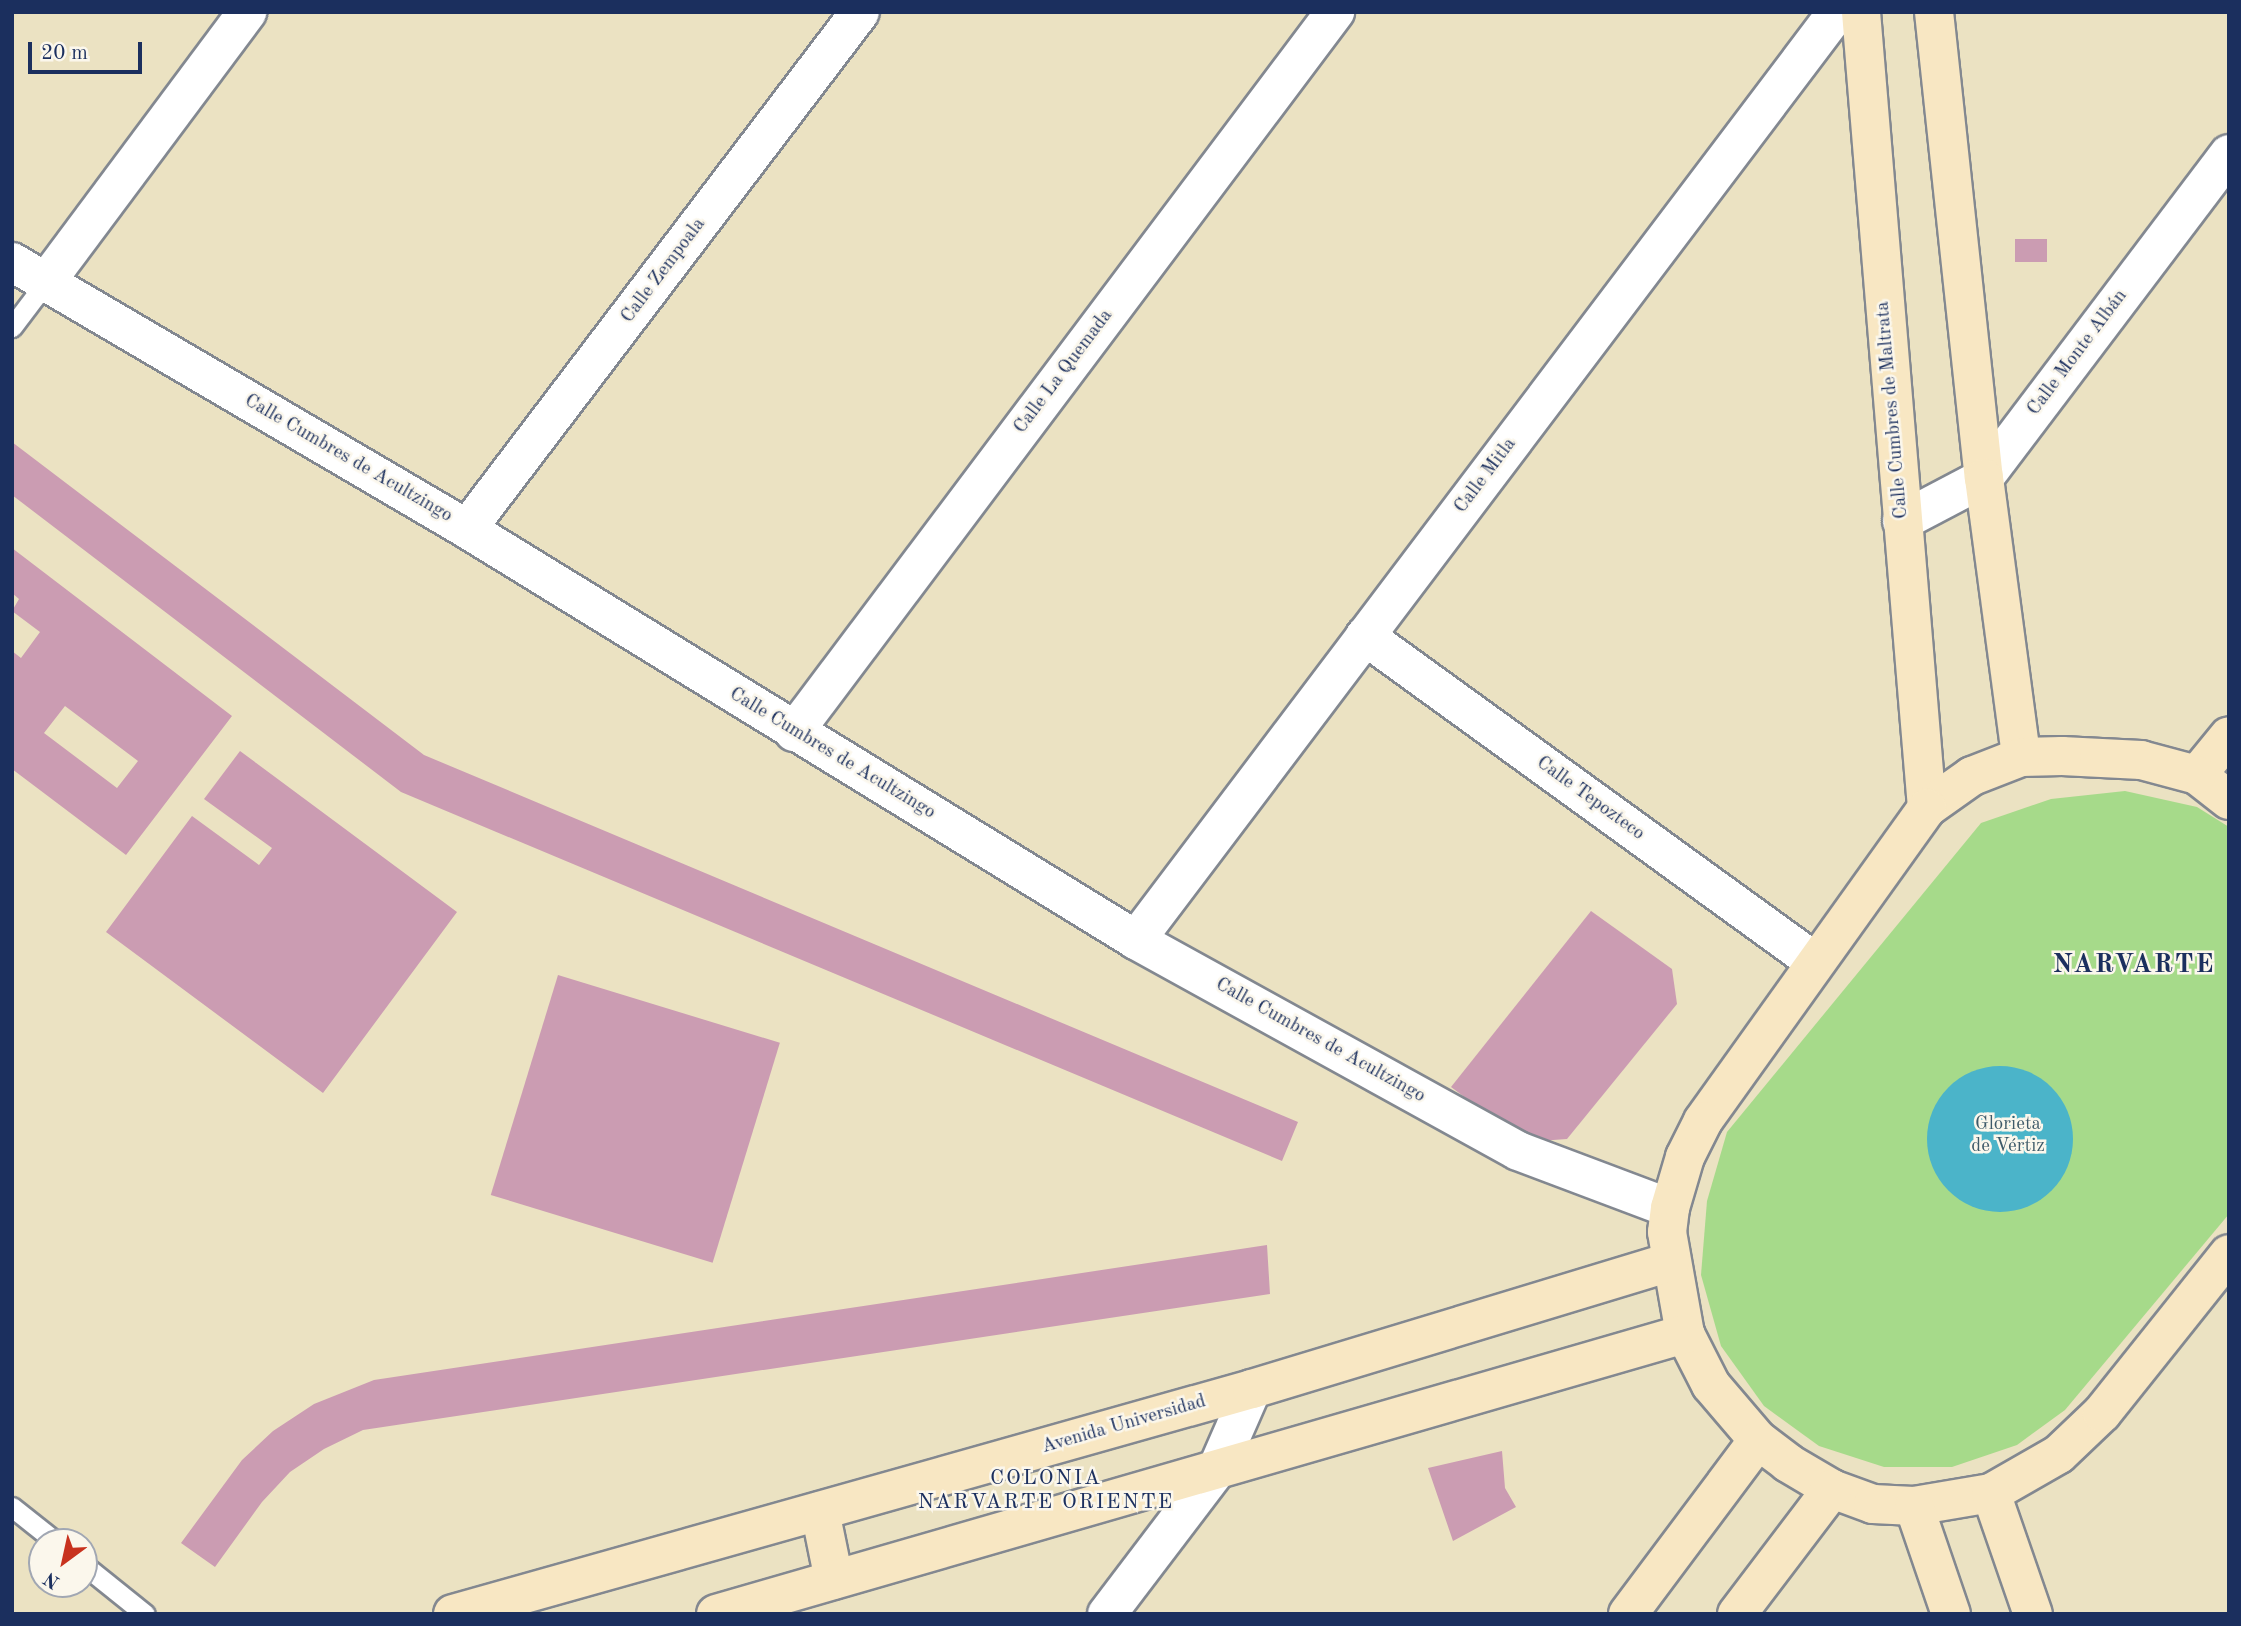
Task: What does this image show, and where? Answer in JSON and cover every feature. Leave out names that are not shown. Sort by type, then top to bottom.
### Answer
[{"type":"main road","name":"Calle Cumbres de Maltrata","points":[[1861,12],[1927,808]]},
{"type":"main road","points":[[1934,12],[1984,478],[2021,757]]},
{"type":"main road","points":[[2197,775],[2229,736]]},
{"type":"main road","points":[[2223,1272],[2102,1413],[2059,1454],[1991,1493],[1914,1506],[1873,1504],[1832,1489],[1788,1463],[1758,1440],[1711,1385],[1685,1334],[1667,1232],[1670,1208],[1685,1157],[1703,1121],[1927,808],[1972,776],[2021,757],[2141,760],[2197,775],[2229,800]]},
{"type":"main road","name":"Avenida Universidad","points":[[453,1614],[1252,1389],[1671,1262]]},
{"type":"main road","points":[[716,1614],[1685,1334]]},
{"type":"main road","points":[[1628,1614],[1758,1440]]},
{"type":"main road","points":[[1737,1614],[1832,1489]]},
{"type":"main road","points":[[1991,1493],[2034,1614]]},
{"type":"main road","points":[[1914,1506],[1951,1614]]},
{"type":"main road","points":[[820,1511],[834,1580]]},
{"type":"street","points":[[47,282],[247,12]]},
{"type":"street","name":"Calle Zempoala","points":[[467,529],[860,12]]},
{"type":"street","name":"Calle La Quemada","points":[[794,732],[1335,12]]},
{"type":"street","name":"Calle Mitla","points":[[1136,940],[1836,12]]},
{"type":"street","name":"Calle Monte Albán","points":[[1902,521],[1984,478],[2229,154]]},
{"type":"street","name":"Calle Cumbres de Acultzingo","points":[[12,262],[467,529],[1136,940],[1518,1151],[1670,1208]]},
{"type":"street","name":"Calle Tepozteco","points":[[1365,636],[1815,962]]},
{"type":"street","points":[[1107,1614],[1217,1469],[1252,1389]]},
{"type":"lane","points":[[12,327],[47,282]]},
{"type":"lane","points":[[12,1507],[38,1528]]},
{"type":"lane","points":[[98,1576],[145,1614]]},
{"type":"green space","name":"Glorieta de Vértiz","points":[[2125,791],[2197,807],[2229,827],[2229,1214],[2065,1410],[2017,1445],[1952,1467],[1884,1467],[1819,1446],[1764,1406],[1721,1346],[1701,1275],[1707,1201],[1727,1132],[1981,823],[2051,799]]},
{"type":"water","points":[[2000,1066],[2028,1071],[2052,1087],[2068,1111],[2073,1139],[2068,1167],[2052,1191],[2028,1207],[2000,1212],[1972,1207],[1948,1191],[1932,1167],[1927,1139],[1932,1111],[1948,1087],[1972,1071]]},
{"type":"building","points":[[2015,239],[2047,239],[2047,262],[2015,262]]},
{"type":"building","points":[[12,442],[424,755],[1298,1122],[1282,1161],[401,792],[12,495]]},
{"type":"building","points":[[12,548],[232,716],[126,855],[12,769],[12,651],[21,658],[40,632],[12,611],[19,599],[12,593]],"holes":[[[65,706],[138,761],[117,788],[44,733]]]},
{"type":"building","points":[[240,751],[457,912],[323,1093],[106,932],[192,816],[259,865],[272,848],[204,799]]},
{"type":"building","points":[[1591,911],[1672,969],[1677,1004],[1567,1139],[1525,1142],[1451,1087]]},
{"type":"building","points":[[558,975],[780,1043],[713,1263],[491,1195]]},
{"type":"building","points":[[1267,1245],[1270,1294],[363,1430],[324,1449],[290,1472],[262,1502],[215,1567],[181,1543],[242,1460],[273,1431],[314,1404],[374,1380]]},
{"type":"building","points":[[1502,1451],[1505,1488],[1516,1507],[1453,1541],[1428,1468]]},
{"type":"district","name":"NARVARTE","points":[[2134,966]]},
{"type":"district","name":"COLONIA NARVARTE ORIENTE","points":[[1046,1491]]}]
